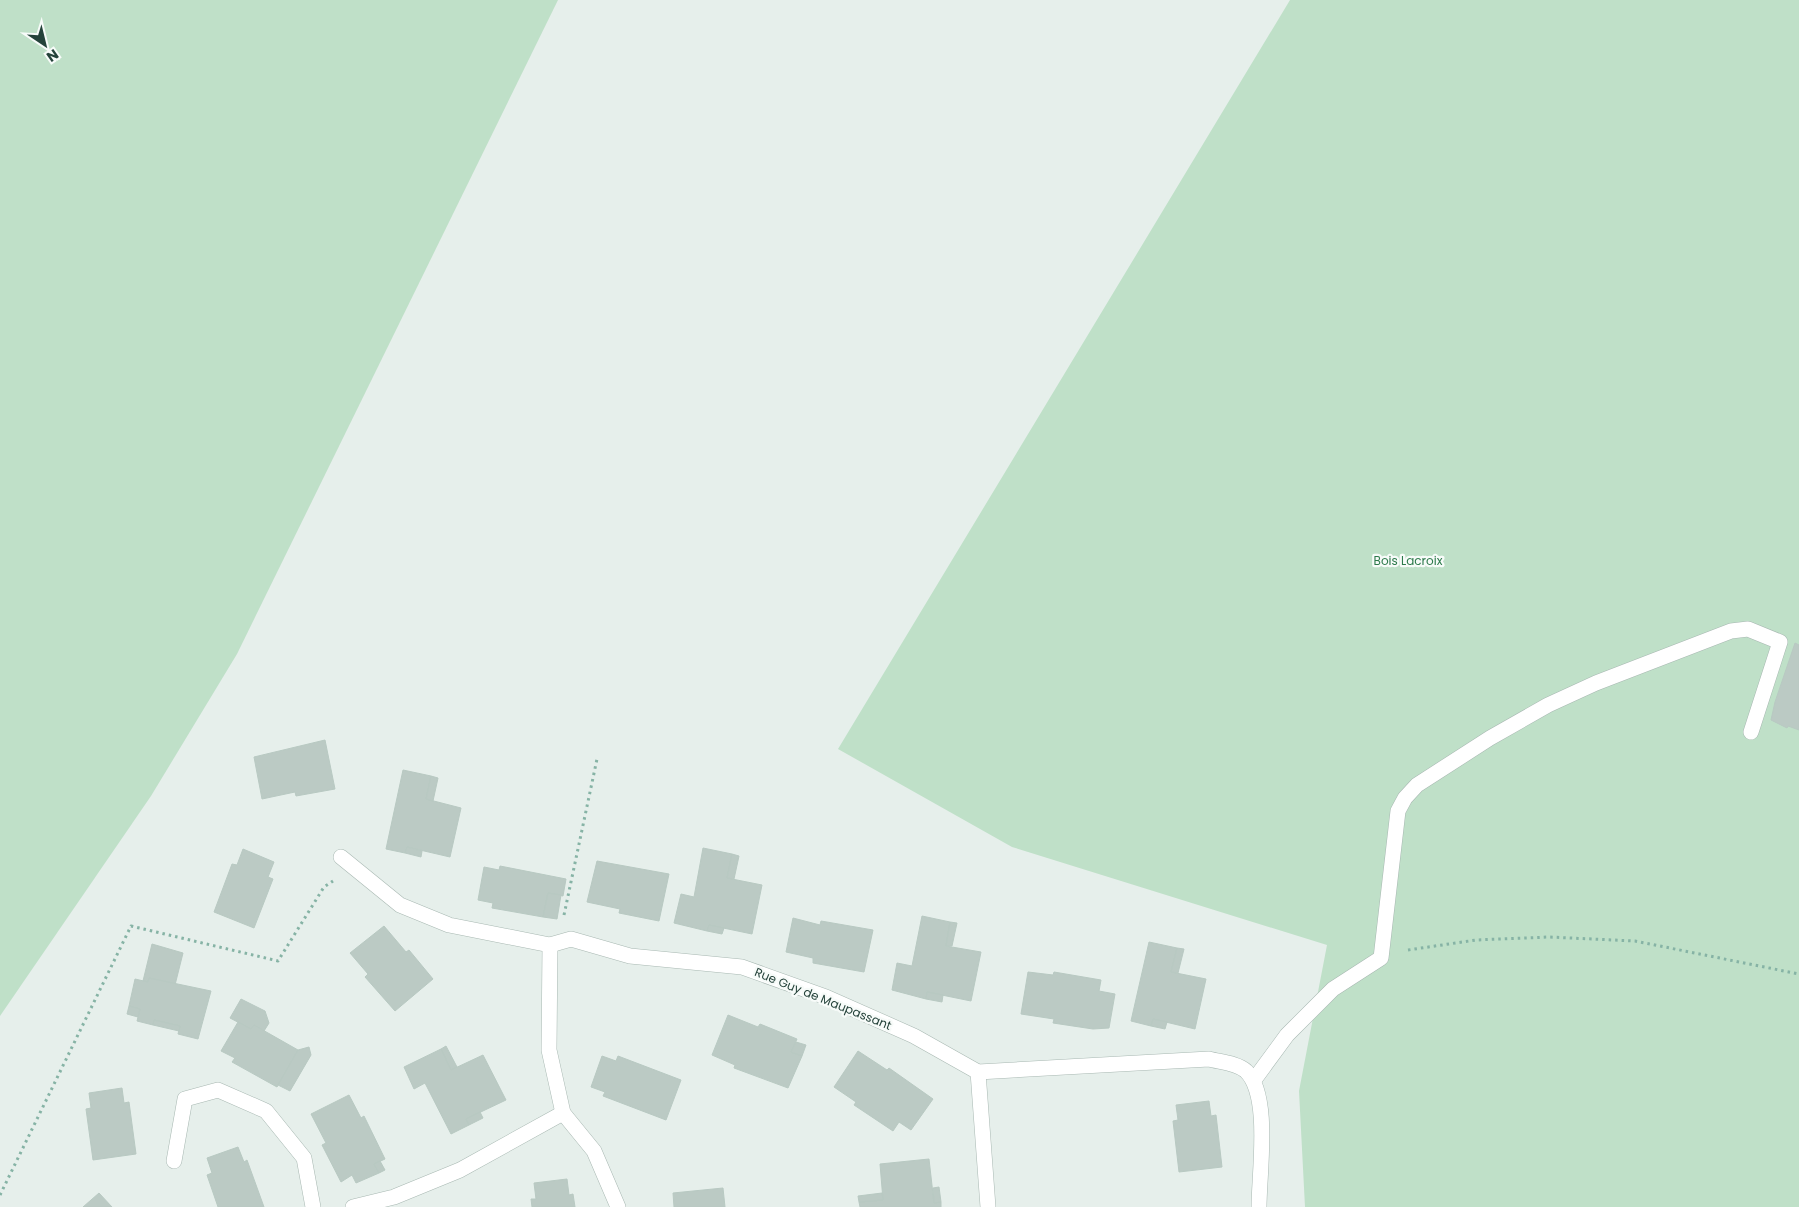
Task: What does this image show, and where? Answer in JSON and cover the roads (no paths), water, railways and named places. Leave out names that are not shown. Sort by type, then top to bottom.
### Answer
[{"type":"street","points":[[1254,1080],[1287,1035],[1333,989],[1381,958],[1398,811],[1405,798],[1417,785],[1490,738],[1548,704],[1596,683],[1731,631],[1748,629],[1780,642],[1751,732]]},
{"type":"street","name":"Rue Guy de Maupassant","points":[[341,857],[400,905],[449,925],[554,944],[572,939],[630,956],[742,967],[826,997],[914,1036],[978,1072]]},
{"type":"street","points":[[554,944],[549,1050],[564,1112],[594,1151],[618,1207]]},
{"type":"street","points":[[988,1207],[978,1072],[1209,1060],[1244,1070],[1254,1080],[1260,1098],[1262,1130],[1259,1207]]},
{"type":"street","points":[[174,1161],[185,1099],[218,1090],[266,1111],[304,1158],[313,1207]]},
{"type":"street","points":[[353,1207],[394,1197],[460,1170],[564,1112]]},
{"type":"park label","name":"Bois Lacroix","points":[[1408,561]]}]
